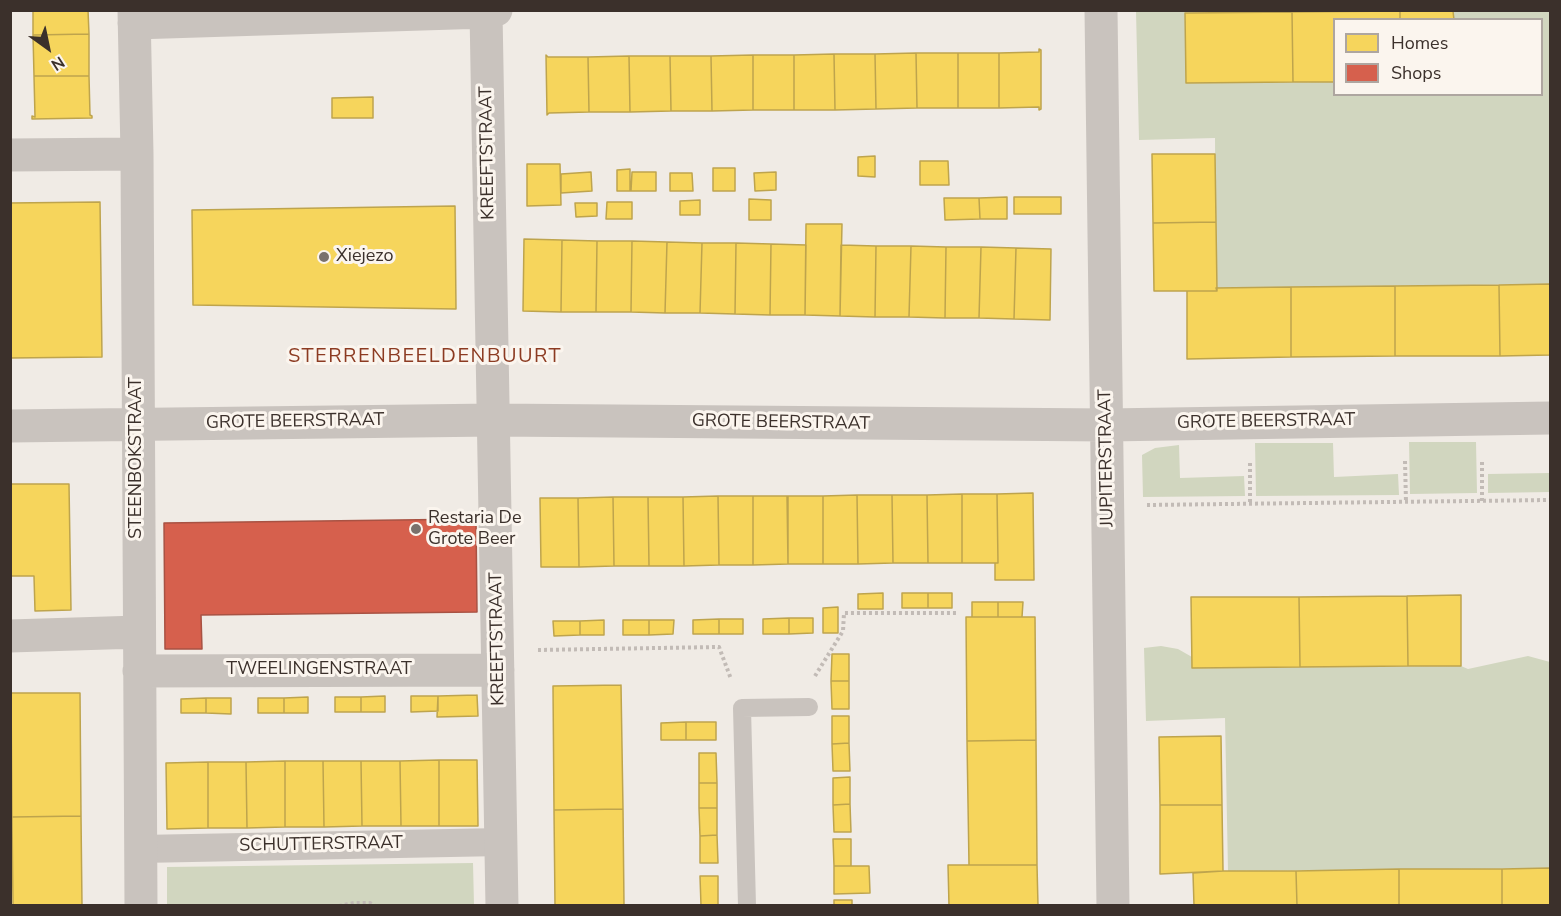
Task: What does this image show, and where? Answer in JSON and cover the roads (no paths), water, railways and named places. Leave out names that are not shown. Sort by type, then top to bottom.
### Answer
[{"type":"street","name":"JUPITERSTRAAT","points":[[1101,10],[1113,906]]},
{"type":"street","points":[[134,17],[491,11]]},
{"type":"street","name":"KREEFTSTRAAT","points":[[491,11],[494,420],[502,906]]},
{"type":"street","name":"STEENBOKSTRAAT","points":[[134,17],[137,154],[141,906]]},
{"type":"street","points":[[10,155],[137,154]]},
{"type":"street","name":"GROTE BEERSTRAAT","points":[[10,426],[494,420],[1107,425],[1551,418]]},
{"type":"street","points":[[10,636],[139,632]]},
{"type":"street","name":"TWEELINGENSTRAAT","points":[[139,671],[498,660]]},
{"type":"street","name":"SCHUTTERSTRAAT","points":[[140,849],[502,842]]},
{"type":"lane","points":[[747,906],[742,708],[802,707]]},
{"type":"place","name":"Xiejezo","points":[[324,257]]},
{"type":"place","name":"Restaria De Grote Beer","points":[[416,529]]},
{"type":"district","name":"STERRENBEELDENBUURT","points":[[425,357]]}]
